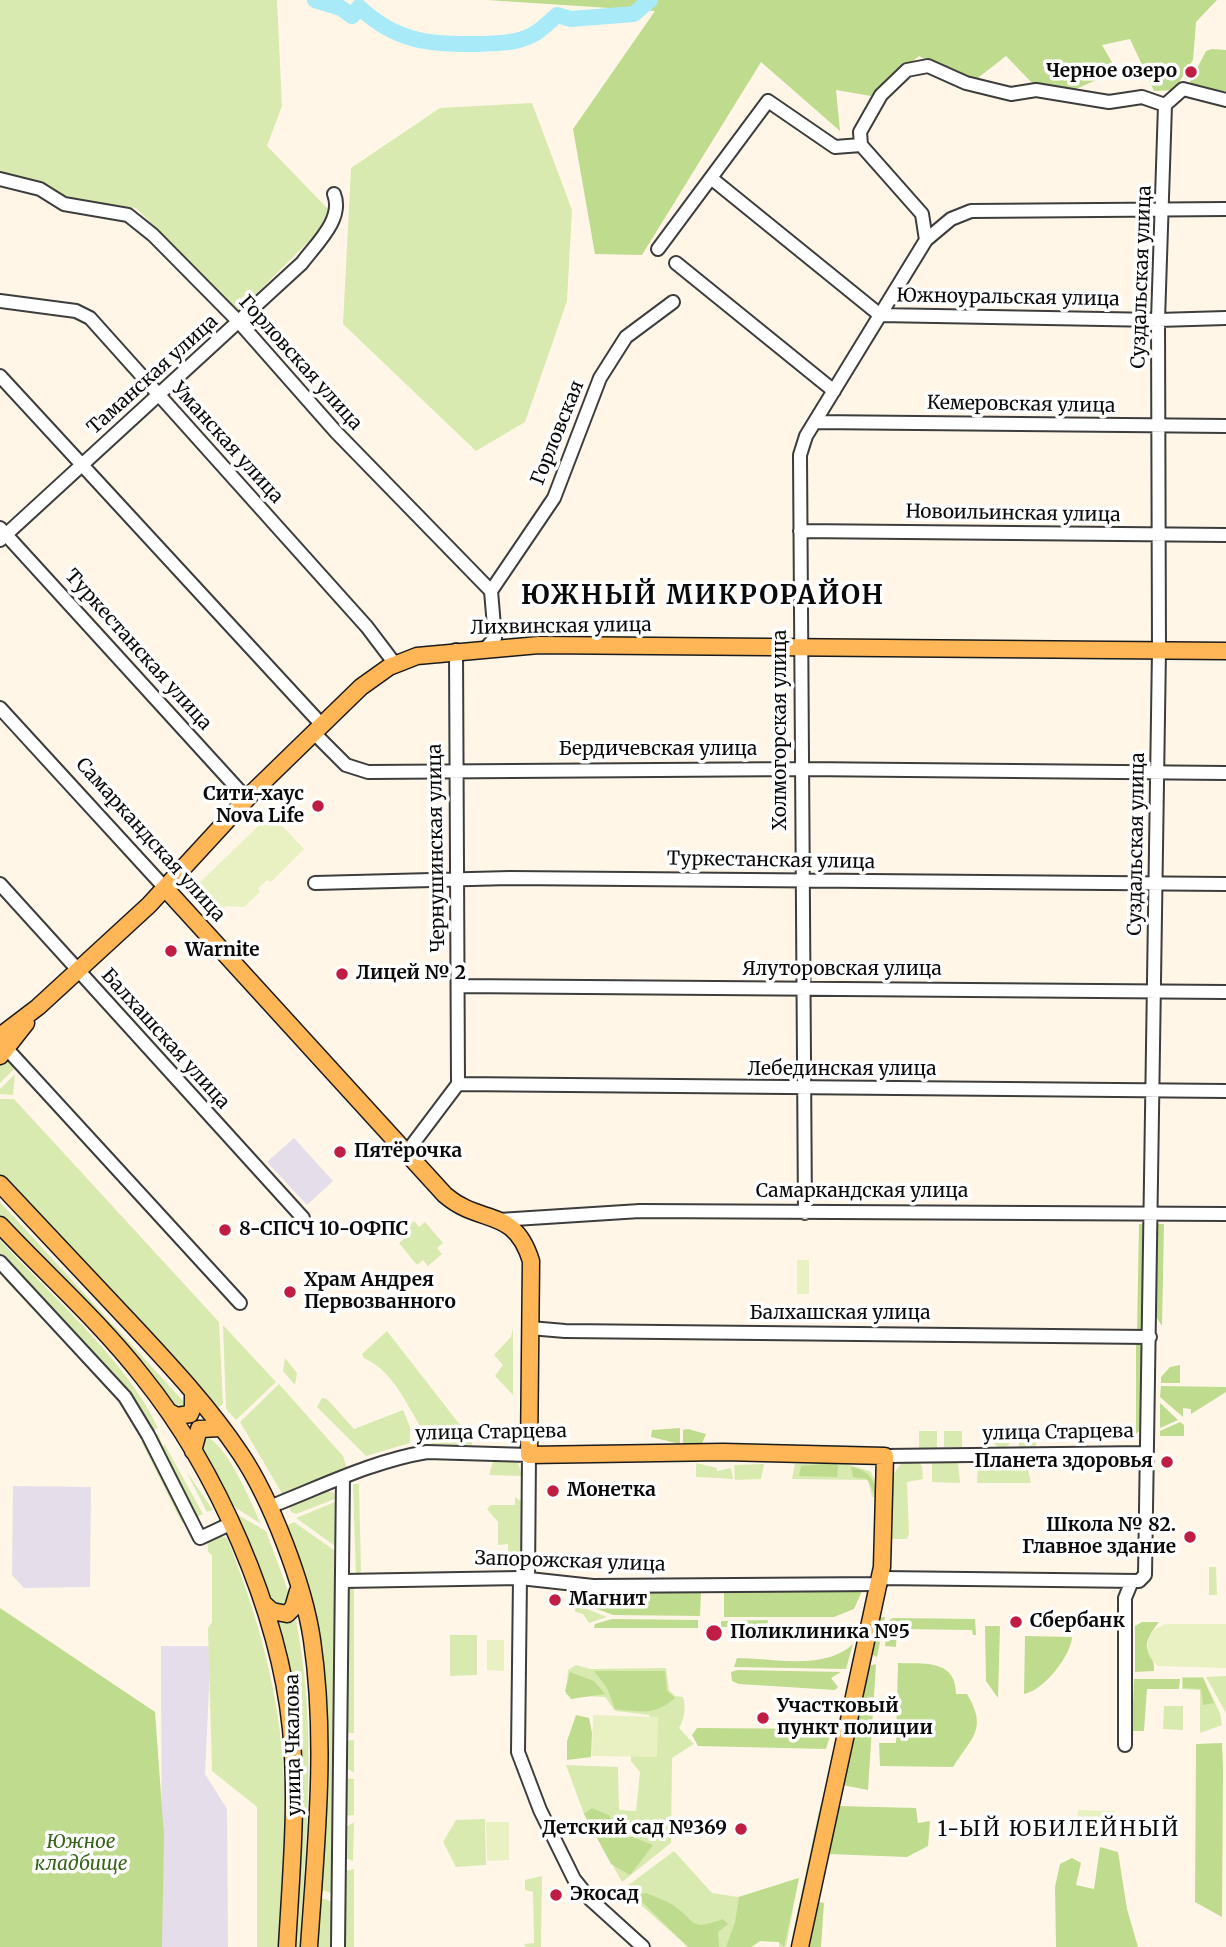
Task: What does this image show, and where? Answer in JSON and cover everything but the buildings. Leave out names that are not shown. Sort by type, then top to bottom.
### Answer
[{"type":"main road","name":"Лихвинская улица","points":[[2,1047],[38,1007],[165,888],[247,799],[367,682],[396,664],[425,654],[539,645],[1226,650]]},
{"type":"main road","name":"Самаркандская улица","points":[[165,888],[438,1187],[461,1206],[499,1220]]},
{"type":"main road","points":[[0,1184],[193,1392],[242,1455],[269,1507]]},
{"type":"main road","points":[[499,1220],[520,1233],[531,1261],[529,1454]]},
{"type":"main road","points":[[0,1225],[142,1375],[193,1451],[230,1524]]},
{"type":"main road","points":[[169,1412],[177,1416],[190,1414],[193,1408],[193,1392]]},
{"type":"main road","points":[[193,1451],[199,1429],[222,1428]]},
{"type":"main road","name":"улица Старцева","points":[[529,1454],[723,1452],[885,1456]]},
{"type":"main road","points":[[800,1947],[880,1581],[885,1527],[885,1456]]},
{"type":"main road","name":"улица Чкалова","points":[[269,1507],[299,1588],[312,1638],[319,1706],[318,1792],[309,1947]]},
{"type":"main road","name":"улица Чкалова","points":[[230,1524],[263,1603],[291,1728],[295,1792],[287,1947]]},
{"type":"main road","points":[[263,1603],[272,1611],[287,1614],[293,1608],[299,1588]]},
{"type":"street","points":[[926,240],[922,214],[861,145],[860,132],[881,96],[907,70],[928,66],[966,83],[1011,94],[1037,90],[1109,102],[1142,97],[1165,104],[1183,89],[1226,100]]},
{"type":"street","points":[[659,249],[768,101],[835,147],[861,145]]},
{"type":"street","name":"Суздальская улица","points":[[1125,1745],[1125,1598],[1136,1581],[1144,1579],[1145,1572],[1157,772],[1158,320],[1164,208],[1165,104]]},
{"type":"street","name":"Южноуральская улица","points":[[711,178],[880,315],[1158,320],[1226,318]]},
{"type":"street","name":"Горловская улица","points":[[0,179],[40,189],[64,204],[128,215],[153,235],[239,322],[336,432],[491,591]]},
{"type":"street","name":"Таманская улица","points":[[2,534],[159,396],[302,263],[335,218],[338,204],[334,194]]},
{"type":"street","name":"Холмогорская улица","points":[[805,1213],[800,455],[815,422],[926,240],[951,219],[971,211],[1226,209]]},
{"type":"street","points":[[676,263],[834,391]]},
{"type":"street","name":"Уманская улица","points":[[0,301],[82,313],[367,627],[396,664]]},
{"type":"street","name":"Горловская","points":[[491,591],[554,498],[600,378],[626,337],[648,317],[673,302]]},
{"type":"street","name":"Бердичевская улица","points":[[0,376],[318,729],[343,763],[359,771],[802,769],[1226,773]]},
{"type":"street","name":"Кемеровская улица","points":[[815,422],[1226,426]]},
{"type":"street","name":"Новоильинская улица","points":[[800,531],[1226,536]]},
{"type":"street","name":"Туркестанская улица","points":[[2,534],[247,799]]},
{"type":"street","points":[[484,650],[495,638],[491,591]]},
{"type":"street","name":"Чернушинская улица","points":[[456,650],[454,770],[458,1084]]},
{"type":"street","name":"Самаркандская улица","points":[[0,708],[165,888]]},
{"type":"street","name":"Туркестанская улица","points":[[315,883],[803,879],[1226,884]]},
{"type":"street","name":"Балхашская улица","points":[[0,884],[303,1218]]},
{"type":"street","name":"Ялуторовская улица","points":[[458,986],[1226,992]]},
{"type":"street","points":[[2,1047],[240,1303]]},
{"type":"street","points":[[406,1153],[458,1084]]},
{"type":"street","name":"Лебединская улица","points":[[458,1084],[1226,1091]]},
{"type":"street","name":"Самаркандская улица","points":[[499,1220],[640,1211],[1226,1213]]},
{"type":"street","points":[[0,1262],[125,1397],[148,1435],[200,1538],[230,1524]]},
{"type":"street","name":"Балхашская улица","points":[[530,1328],[565,1331],[1150,1337]]},
{"type":"street","name":"улица Старцева","points":[[269,1507],[343,1477],[427,1452],[529,1454]]},
{"type":"street","name":"улица Старцева","points":[[885,1456],[1146,1453]]},
{"type":"street","points":[[529,1454],[518,1752],[540,1810],[574,1879],[590,1899],[643,1947]]},
{"type":"street","points":[[338,1947],[343,1477]]},
{"type":"street","name":"Запорожская улица","points":[[343,1581],[524,1578],[593,1586],[880,1581],[1136,1581]]},
{"type":"shaded area","points":[[294,1138],[333,1181],[307,1205],[267,1162]]},
{"type":"shaded area","points":[[13,1486],[91,1487],[90,1587],[24,1588],[12,1575]]},
{"type":"shaded area","points":[[161,1646],[211,1646],[205,1774],[227,1809],[228,1947],[162,1947]]},
{"type":"green space","points":[[0,0],[277,0],[282,106],[267,146],[328,209],[321,229],[239,311],[136,208],[0,188]]},
{"type":"green space","points":[[487,0],[1217,0],[1196,22],[1193,60],[1174,90],[1154,91],[1130,39],[1102,45],[1117,71],[1069,92],[1033,84],[1006,56],[974,81],[944,71],[919,56],[871,96],[836,90],[840,131],[761,62],[642,255],[595,254],[573,129],[655,11]]},
{"type":"green space","points":[[1226,50],[1226,91],[1220,93],[1188,86],[1206,51]]},
{"type":"green space","points":[[532,103],[572,210],[567,301],[525,422],[476,451],[343,324],[351,168],[440,108]]},
{"type":"green space","points":[[271,814],[304,849],[271,882],[267,880],[258,888],[260,892],[244,907],[226,906],[223,909],[199,883]]},
{"type":"green space","points":[[9,1059],[17,1066],[0,1083],[0,1065]]},
{"type":"green space","points":[[15,1074],[13,1095],[0,1094],[0,1089]]},
{"type":"green space","points":[[0,1099],[14,1099],[219,1322],[223,1404],[218,1408],[198,1392],[0,1176]]},
{"type":"green space","points":[[0,1202],[186,1404],[186,1409],[180,1413],[0,1215]]},
{"type":"green space","points":[[414,1221],[419,1227],[425,1222],[443,1243],[437,1248],[442,1254],[428,1266],[423,1260],[417,1265],[399,1243],[405,1238],[401,1232]]},
{"type":"green space","points":[[1139,1224],[1147,1224],[1145,1329],[1137,1334]]},
{"type":"green space","points":[[1156,1224],[1164,1224],[1162,1326],[1155,1315]]},
{"type":"green space","points":[[0,1240],[108,1354],[145,1403],[158,1428],[153,1430],[127,1391],[0,1255]]},
{"type":"green space","points":[[797,1260],[809,1260],[809,1294],[797,1294]]},
{"type":"green space","points":[[8,1278],[94,1371],[93,1372],[4,1279]]},
{"type":"green space","points":[[223,1325],[276,1382],[236,1420],[226,1409]]},
{"type":"green space","points":[[513,1328],[513,1395],[495,1376],[503,1365],[494,1355],[511,1337]]},
{"type":"green space","points":[[387,1331],[464,1430],[462,1433],[468,1440],[472,1439],[472,1445],[432,1444],[395,1385],[376,1365],[364,1358],[362,1354]]},
{"type":"green space","points":[[1136,1338],[1143,1343],[1141,1429],[1136,1434]]},
{"type":"green space","points":[[285,1358],[297,1373],[295,1385],[283,1371]]},
{"type":"green space","points":[[1180,1365],[1180,1383],[1161,1383],[1161,1377],[1170,1367]]},
{"type":"green space","points":[[279,1384],[343,1456],[348,1472],[284,1497],[240,1422]]},
{"type":"green space","points":[[1161,1386],[1226,1387],[1226,1392],[1191,1414],[1191,1409],[1183,1408],[1183,1417],[1160,1397]]},
{"type":"green space","points":[[322,1398],[327,1399],[354,1429],[403,1410],[410,1427],[410,1443],[366,1456],[317,1407]]},
{"type":"green space","points":[[1160,1403],[1178,1420],[1160,1428]]},
{"type":"green space","points":[[1180,1422],[1184,1425],[1184,1436],[1160,1436],[1160,1431]]},
{"type":"green space","points":[[680,1428],[680,1444],[651,1437],[652,1430]]},
{"type":"green space","points":[[683,1430],[706,1434],[701,1446],[683,1445]]},
{"type":"green space","points":[[1002,1430],[1008,1433],[1011,1439],[1008,1445],[1002,1448],[996,1445],[993,1439],[996,1433]]},
{"type":"green space","points":[[919,1431],[937,1431],[937,1448],[919,1448]]},
{"type":"green space","points":[[944,1431],[962,1431],[962,1447],[944,1447]]},
{"type":"green space","points":[[1019,1431],[1036,1431],[1036,1449],[1019,1449]]},
{"type":"green space","points":[[154,1434],[158,1434],[163,1446],[165,1445],[203,1514],[195,1518]]},
{"type":"green space","points":[[204,1437],[212,1440],[229,1460],[261,1524],[227,1502],[199,1450]]},
{"type":"green space","points":[[145,1439],[186,1522],[182,1523],[141,1441]]},
{"type":"green space","points":[[917,1459],[922,1466],[923,1479],[907,1482],[909,1534],[907,1539],[891,1539],[892,1476],[903,1461]]},
{"type":"green space","points":[[493,1461],[518,1462],[522,1476],[489,1475]]},
{"type":"green space","points":[[932,1461],[958,1462],[960,1483],[932,1482]]},
{"type":"green space","points":[[978,1461],[1026,1461],[1031,1483],[977,1483]]},
{"type":"green space","points":[[839,1462],[870,1471],[880,1489],[880,1497],[872,1497],[868,1480],[792,1479],[795,1464]]},
{"type":"green space","points":[[696,1463],[717,1468],[717,1471],[731,1468],[733,1479],[696,1477]]},
{"type":"green space","points":[[835,1463],[838,1466],[837,1477],[799,1476],[801,1466]]},
{"type":"green space","points":[[764,1464],[761,1479],[735,1480],[734,1465]]},
{"type":"green space","points":[[851,1467],[868,1475],[878,1492],[874,1493],[867,1479],[853,1477]]},
{"type":"green space","points":[[186,1471],[213,1510],[207,1512]]},
{"type":"green space","points":[[353,1484],[359,1484],[361,1571],[356,1578]]},
{"type":"green space","points":[[327,1491],[334,1493],[335,1499],[296,1514],[291,1512],[289,1506]]},
{"type":"green space","points":[[515,1497],[522,1502],[521,1566],[508,1566],[508,1544],[498,1545],[498,1522],[487,1509],[491,1505],[515,1505]]},
{"type":"green space","points":[[335,1502],[335,1546],[296,1518]]},
{"type":"green space","points":[[233,1512],[266,1531],[288,1591],[287,1605],[276,1607],[268,1596]]},
{"type":"green space","points":[[294,1522],[334,1550],[334,1891],[331,1893],[319,1889],[326,1698],[321,1662],[284,1527]]},
{"type":"green space","points":[[218,1535],[227,1538],[249,1597],[266,1657],[278,1719],[284,1781],[279,1947],[257,1947],[257,1807],[212,1771],[208,1628],[212,1622],[212,1555],[208,1552],[207,1539]]},
{"type":"green space","points":[[1209,1567],[1216,1567],[1217,1595],[1209,1595]]},
{"type":"green space","points":[[354,1587],[354,1733],[347,1733],[347,1589]]},
{"type":"green space","points":[[862,1591],[854,1609],[834,1617],[724,1617],[724,1592]]},
{"type":"green space","points":[[576,1592],[701,1592],[700,1616],[613,1615],[576,1601]]},
{"type":"green space","points":[[575,1604],[607,1617],[589,1623],[583,1614],[575,1612]]},
{"type":"green space","name":"Южное кладбище","points":[[0,1608],[155,1712],[164,1836],[162,1947],[0,1947]]},
{"type":"green space","points":[[295,1616],[302,1657],[308,1739],[307,1822],[300,1947],[296,1947],[303,1829],[300,1740],[276,1621]]},
{"type":"green space","points":[[877,1617],[885,1617],[877,1657],[871,1654]]},
{"type":"green space","points":[[893,1618],[975,1619],[976,1635],[973,1635],[972,1630],[897,1629],[896,1647],[885,1646],[888,1621]]},
{"type":"green space","points":[[612,1619],[698,1620],[698,1628],[594,1628],[595,1624]]},
{"type":"green space","points":[[768,1620],[767,1627],[721,1627],[721,1621]]},
{"type":"green space","points":[[1142,1622],[1159,1622],[1147,1646],[1154,1671],[1135,1672],[1135,1626]]},
{"type":"green space","points":[[1165,1624],[1226,1624],[1226,1668],[1158,1666],[1149,1654],[1148,1641],[1152,1631]]},
{"type":"green space","points":[[985,1626],[1000,1626],[998,1698],[986,1681]]},
{"type":"green space","points":[[450,1635],[477,1635],[477,1675],[450,1676]]},
{"type":"green space","points":[[1025,1636],[1072,1637],[1067,1653],[1055,1672],[1039,1686],[1024,1694]]},
{"type":"green space","points":[[487,1640],[504,1640],[504,1671],[487,1670]]},
{"type":"green space","points":[[853,1644],[846,1669],[734,1667],[737,1658],[798,1661],[828,1658]]},
{"type":"green space","points":[[898,1663],[928,1664],[945,1669],[955,1683],[956,1694],[967,1694],[977,1725],[971,1740],[953,1767],[880,1766],[879,1743],[896,1743]]},
{"type":"green space","points":[[876,1664],[868,1790],[842,1785],[868,1666]]},
{"type":"green space","points":[[576,1665],[591,1669],[666,1668],[669,1690],[675,1696],[683,1697],[684,1701],[684,1716],[679,1728],[694,1744],[672,1758],[671,1843],[622,1882],[584,1814],[566,1765],[618,1767],[619,1810],[636,1811],[640,1772],[631,1761],[631,1749],[650,1715],[615,1711],[605,1697],[566,1695],[568,1670]]},
{"type":"green space","points":[[594,1671],[665,1671],[667,1691],[675,1698],[654,1710],[640,1712],[615,1709],[607,1688]]},
{"type":"green space","points":[[570,1672],[594,1681],[605,1694],[571,1699],[565,1691]]},
{"type":"green space","points":[[731,1672],[841,1672],[831,1678],[838,1687],[835,1690],[739,1684],[732,1681]]},
{"type":"green space","points":[[1226,1676],[1226,1713],[1206,1677]]},
{"type":"green space","points":[[1182,1677],[1203,1677],[1220,1713],[1222,1725],[1200,1733],[1200,1690],[1182,1689]]},
{"type":"green space","points":[[1183,1678],[1203,1678],[1214,1703],[1203,1705],[1201,1689],[1183,1688]]},
{"type":"green space","points":[[1134,1679],[1180,1679],[1179,1689],[1147,1689],[1144,1731],[1132,1731]]},
{"type":"green space","points":[[1164,1706],[1183,1706],[1183,1730],[1163,1729]]},
{"type":"green space","points":[[576,1715],[589,1718],[592,1733],[591,1757],[567,1760],[567,1741]]},
{"type":"green space","points":[[593,1715],[658,1717],[657,1757],[592,1756]]},
{"type":"green space","points":[[697,1728],[832,1729],[826,1749],[698,1746],[692,1735]]},
{"type":"green space","points":[[354,1740],[354,1773],[345,1767],[346,1743]]},
{"type":"green space","points":[[1222,1743],[1222,1917],[1195,1902],[1196,1744]]},
{"type":"green space","points":[[345,1778],[354,1779],[354,1815],[345,1816]]},
{"type":"green space","points":[[820,1805],[823,1805],[790,1947]]},
{"type":"green space","points":[[838,1806],[916,1808],[918,1823],[930,1821],[928,1846],[907,1857],[828,1854]]},
{"type":"green space","points":[[592,1808],[609,1815],[621,1837],[633,1837],[653,1845],[630,1875],[611,1864],[584,1814]]},
{"type":"green space","points":[[1078,1810],[1115,1811],[1114,1835],[1076,1834]]},
{"type":"green space","points":[[485,1819],[486,1865],[456,1867],[443,1842],[456,1820]]},
{"type":"green space","points":[[354,1822],[353,1861],[345,1858],[346,1827]]},
{"type":"green space","points":[[486,1822],[509,1822],[509,1860],[487,1861]]},
{"type":"green space","points":[[1100,1847],[1118,1852],[1127,1909],[1138,1947],[1056,1947],[1055,1887],[1060,1864],[1072,1858],[1081,1863],[1076,1885],[1094,1889]]},
{"type":"green space","points":[[674,1851],[712,1893],[738,1897],[799,1878],[786,1947],[779,1947],[779,1942],[760,1941],[752,1947],[688,1947],[623,1889]]},
{"type":"green space","points":[[354,1869],[354,1947],[345,1947],[345,1871]]},
{"type":"green space","points":[[542,1876],[541,1947],[526,1947],[524,1944],[534,1943],[533,1892],[525,1890],[525,1880]]},
{"type":"green space","points":[[799,1878],[784,1947],[779,1942],[760,1941],[751,1947],[726,1947],[735,1922],[739,1897]]},
{"type":"green space","points":[[646,1893],[673,1905],[698,1925],[723,1919],[728,1924],[718,1932],[719,1947],[688,1947],[636,1896]]},
{"type":"green space","points":[[319,1897],[333,1902],[334,1947],[316,1947]]},
{"type":"green space","points":[[814,1901],[824,1903],[821,1947],[806,1947]]},
{"type":"waterway","points":[[315,0],[341,8],[352,16],[359,7],[387,28],[415,39],[445,44],[519,40],[539,31],[557,15],[571,19],[634,14],[650,0]]},
{"type":"place","name":"Черное озеро","points":[[1191,72]]},
{"type":"place","name":"Сити-хаус Nova Life","points":[[318,806]]},
{"type":"place","name":"Warnite","points":[[171,951]]},
{"type":"place","name":"Лицей № 2","points":[[342,974]]},
{"type":"place","name":"Пятёрочка","points":[[340,1152]]},
{"type":"place","name":"8-СПСЧ 10-ОФПС","points":[[225,1230]]},
{"type":"place","name":"Храм Андрея Первозванного","points":[[290,1292]]},
{"type":"place","name":"Планета здоровья","points":[[1167,1462]]},
{"type":"place","name":"Монетка","points":[[553,1491]]},
{"type":"place","name":"Школа № 82. Главное здание","points":[[1190,1537]]},
{"type":"place","name":"Магнит","points":[[555,1600]]},
{"type":"place","name":"Сбербанк","points":[[1016,1622]]},
{"type":"place","name":"Поликлиника №5","points":[[714,1633]]},
{"type":"place","name":"Участковый пункт полиции","points":[[763,1718]]},
{"type":"place","name":"Детский сад №369","points":[[741,1829]]},
{"type":"place","name":"Экосад","points":[[556,1895]]},
{"type":"district","name":"ЮЖНЫЙ МИКРОРАЙОН","points":[[703,597]]},
{"type":"district","name":"1-ЫЙ ЮБИЛЕЙНЫЙ","points":[[1059,1830]]}]
